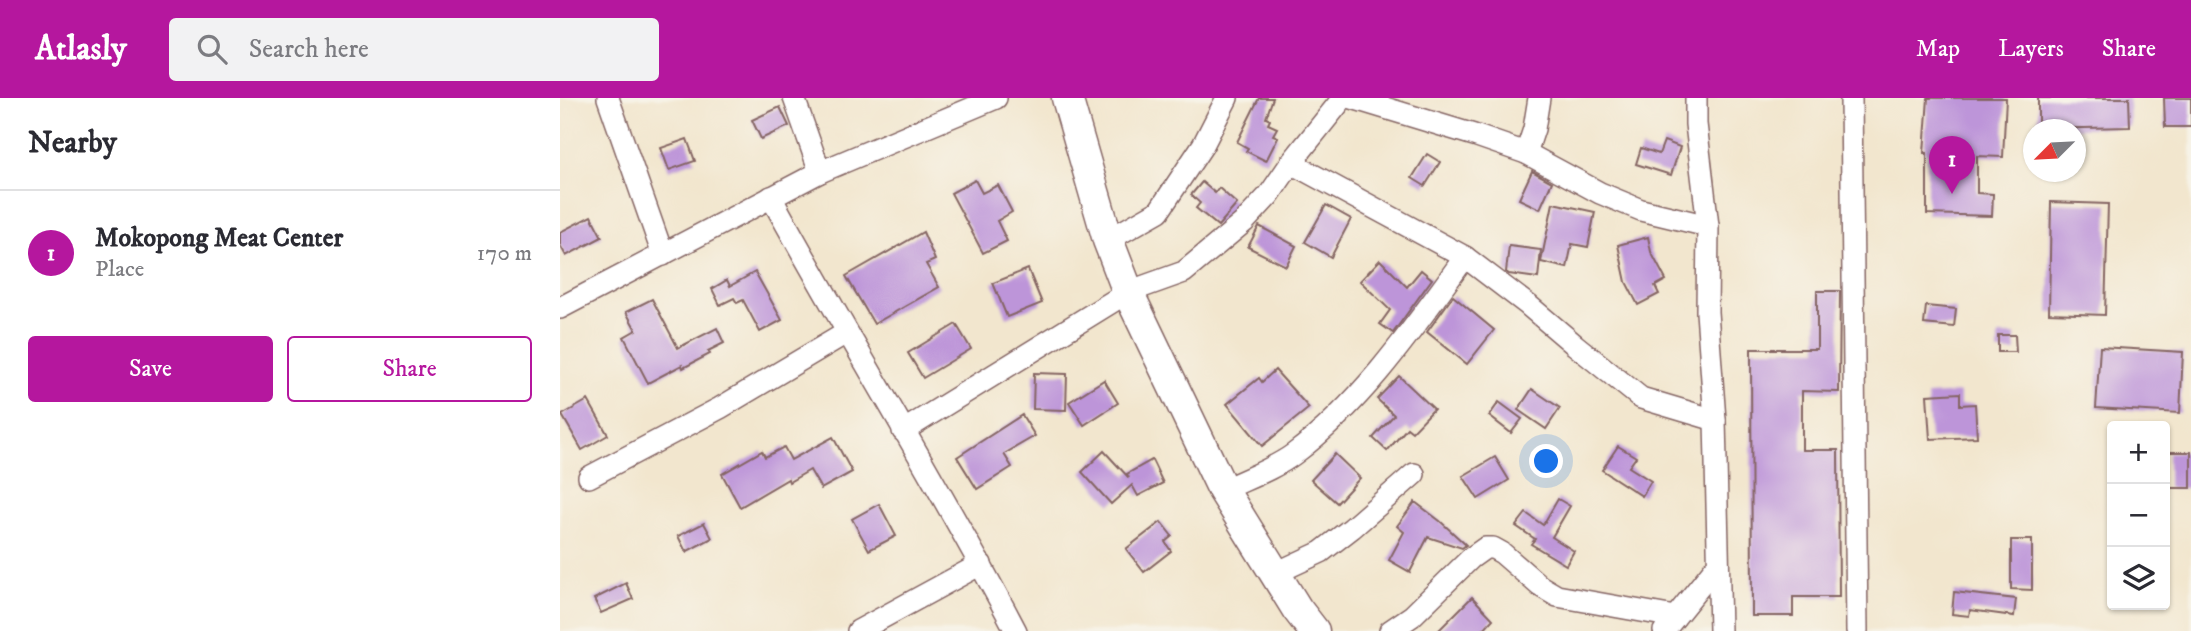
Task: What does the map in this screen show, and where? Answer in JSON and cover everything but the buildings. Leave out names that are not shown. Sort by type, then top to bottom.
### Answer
[{"type":"street","points":[[608,98],[663,255]]},
{"type":"street","points":[[794,98],[820,172]]},
{"type":"street","points":[[560,308],[820,172],[996,98]]},
{"type":"street","points":[[1067,98],[1108,240],[1128,292],[1223,490],[1297,609],[1314,631]]},
{"type":"street","points":[[1108,240],[1159,211],[1203,145],[1227,98]]},
{"type":"street","points":[[903,431],[1128,292],[1184,272],[1244,222],[1269,195],[1343,98]]},
{"type":"street","points":[[1352,98],[1526,153],[1600,193],[1641,209],[1708,226]]},
{"type":"street","points":[[1526,153],[1534,129],[1539,98]]},
{"type":"street","points":[[1696,98],[1696,124],[1708,226],[1707,312],[1715,421],[1720,631]]},
{"type":"street","points":[[1851,98],[1857,631]]},
{"type":"street","points":[[1291,163],[1465,257],[1528,304],[1641,398],[1715,421]]},
{"type":"street","points":[[771,197],[846,333],[981,564],[1016,631]]},
{"type":"street","points":[[1223,490],[1293,455],[1346,407],[1394,355],[1465,257]]},
{"type":"street","points":[[589,477],[720,408],[846,333]]},
{"type":"street","points":[[1276,573],[1321,552],[1414,474]]},
{"type":"street","points":[[1390,631],[1412,616],[1471,558],[1485,548],[1493,548],[1502,553],[1540,586],[1557,596],[1670,624],[1718,564]]},
{"type":"street","points":[[858,631],[981,564]]},
{"type":"place","name":"Mokopong Meat Center","points":[[1952,194]]}]
